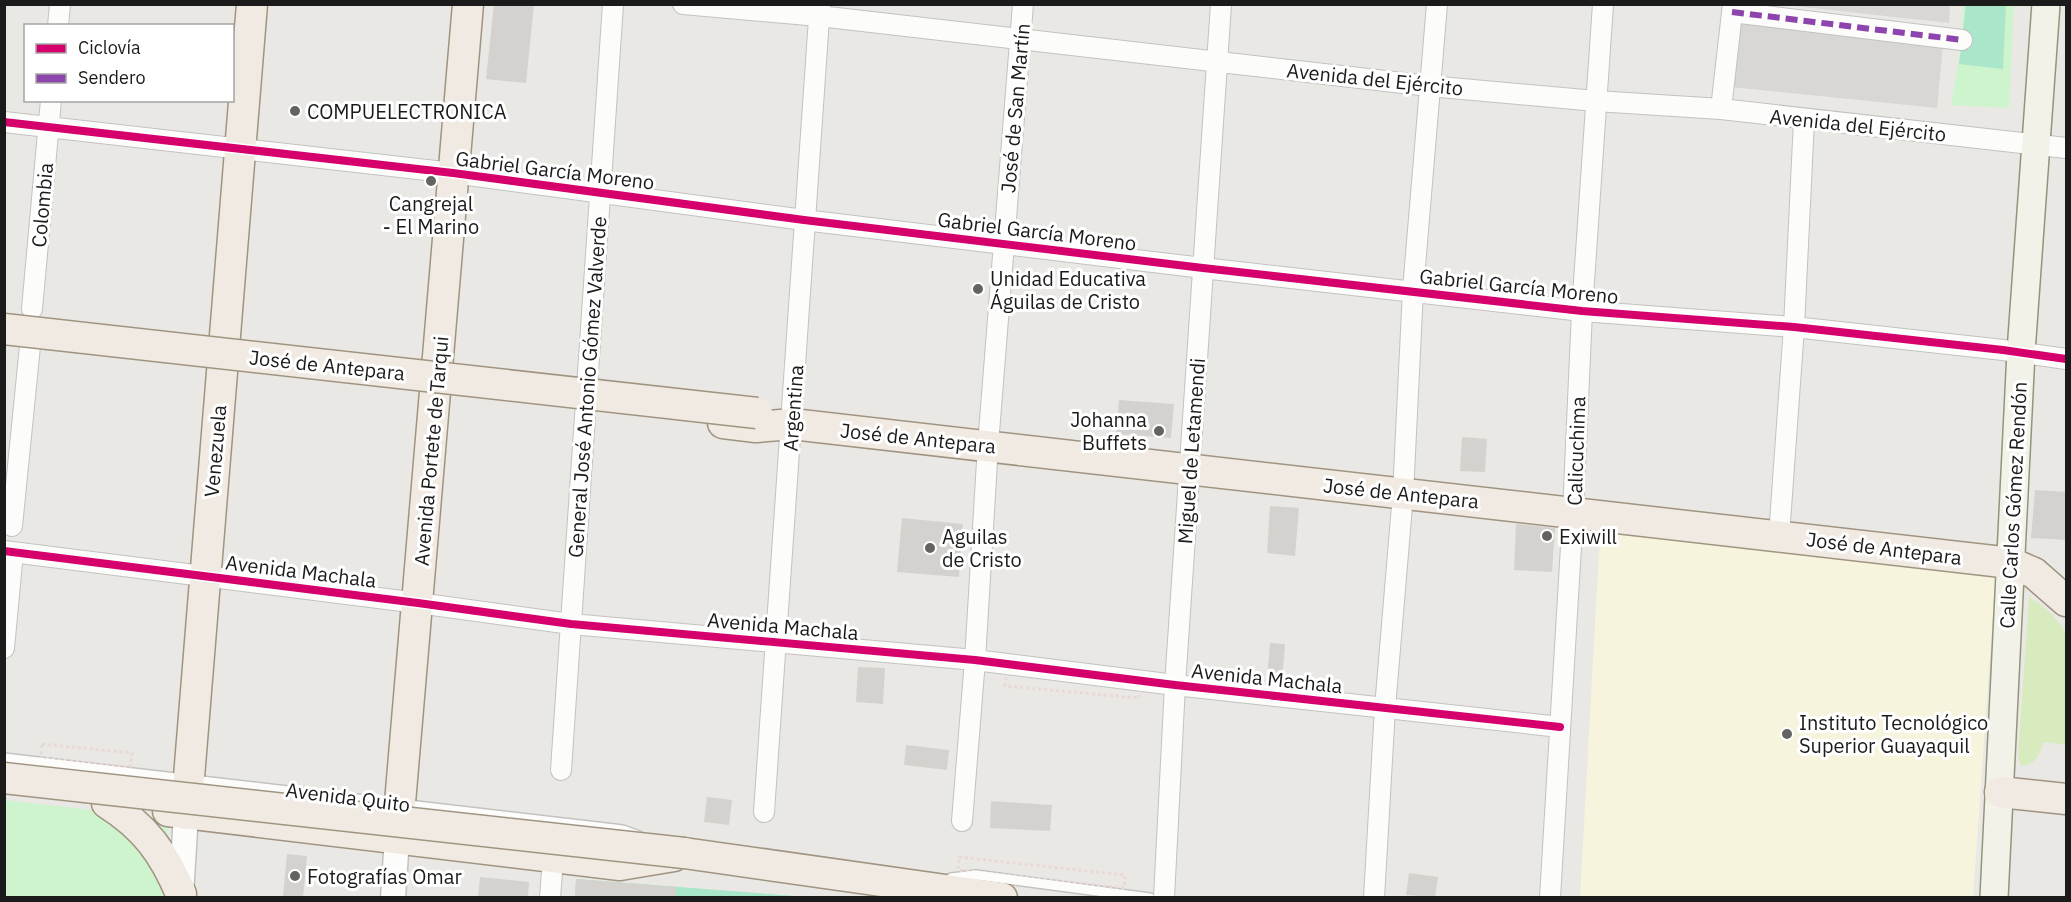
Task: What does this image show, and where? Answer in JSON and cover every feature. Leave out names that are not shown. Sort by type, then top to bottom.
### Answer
[{"type":"main road","name":"Venezuela","points":[[186,814],[252,4]]},
{"type":"main road","name":"Avenida Portete de Tarqui","points":[[398,838],[468,4]]},
{"type":"main road","name":"Calle Carlos Gómez Rendón","points":[[1994,897],[2021,352],[2046,4]]},
{"type":"main road","name":"José de Antepara","points":[[4,329],[757,413],[792,424]]},
{"type":"main road","name":"José de Antepara","points":[[17,345],[756,427],[792,424],[988,445],[2011,563]]},
{"type":"main road","points":[[2011,563],[2034,573],[2067,601]]},
{"type":"main road","name":"Avenida Quito","points":[[4,778],[686,854],[986,896]]},
{"type":"main road","name":"Avenida Quito","points":[[4,792],[620,865],[686,854]]},
{"type":"main road","points":[[2000,792],[2067,799]]},
{"type":"main road","points":[[107,803],[130,818],[149,837],[166,862],[181,896]]},
{"type":"street","points":[[58,24],[60,4]]},
{"type":"street","name":"General José Antonio Gómez Valverde","points":[[561,770],[613,4]]},
{"type":"street","name":"Avenida del Ejército","points":[[683,4],[820,10],[1020,39],[1429,86],[1721,110],[2067,148]]},
{"type":"street","name":"José de San Martín","points":[[962,821],[975,660],[988,445],[1023,4]]},
{"type":"street","name":"Miguel de Letamendi","points":[[1164,897],[1175,685],[1221,4]]},
{"type":"street","points":[[1374,897],[1385,708],[1403,494],[1413,290],[1437,4]]},
{"type":"street","name":"Calicuchima","points":[[1550,897],[1573,513],[1581,311],[1603,4]]},
{"type":"street","points":[[1721,110],[1732,8],[1962,40]]},
{"type":"street","name":"Argentina","points":[[764,812],[820,10]]},
{"type":"street","name":"Colombia","points":[[32,309],[51,102]]},
{"type":"street","points":[[1779,536],[1794,327],[1804,120]]},
{"type":"street","name":"Gabriel García Moreno","points":[[4,122],[453,173],[804,220],[1203,268],[1413,290],[1581,311],[1794,327],[2067,358]]},
{"type":"street","points":[[12,526],[17,345]]},
{"type":"street","points":[[4,648],[9,551]]},
{"type":"street","name":"Avenida Machala","points":[[9,551],[571,624],[975,660],[1175,685],[1560,727]]},
{"type":"street","name":"Venezuela","points":[[181,896],[186,814]]},
{"type":"street","name":"Avenida Portete de Tarqui","points":[[393,897],[398,838]]},
{"type":"street","points":[[550,897],[553,858]]},
{"type":"lane","name":"Avenida Quito","points":[[4,758],[623,830],[686,854]]},
{"type":"lane","name":"Avenida Quito","points":[[907,884],[976,875],[1150,897]]},
{"type":"shaded area","points":[[1950,4],[1949,23],[1785,5]]},
{"type":"shaded area","points":[[1737,22],[1943,46],[1937,108],[1731,87]]},
{"type":"shaded area","name":"Instituto Tecnológico Superior Guayaquil","points":[[1600,533],[1996,571],[1973,897],[1580,898]]},
{"type":"green space","points":[[1963,5],[2014,5],[2009,108],[1951,105],[1962,40]]},
{"type":"green space","points":[[1966,5],[2006,5],[2003,69],[1959,64]]},
{"type":"green space","points":[[2029,597],[2050,613],[2066,633],[2066,745],[2044,742],[2034,761],[2021,766],[2018,757]]},
{"type":"green space","points":[[5,800],[169,819],[162,897],[5,898]]},
{"type":"green space","points":[[576,879],[808,897],[575,898]]},
{"type":"building","points":[[494,4],[534,4],[526,83],[486,79]]},
{"type":"building","points":[[1119,400],[1174,404],[1171,438],[1116,434]]},
{"type":"building","points":[[1462,437],[1487,439],[1485,472],[1460,471]]},
{"type":"building","points":[[2035,490],[2067,492],[2067,540],[2031,538]]},
{"type":"building","points":[[1270,506],[1299,508],[1295,556],[1267,553]]},
{"type":"building","name":"Aguilas de Cristo","points":[[902,518],[963,524],[959,577],[897,572]]},
{"type":"building","points":[[1516,524],[1555,528],[1552,572],[1514,570]]},
{"type":"building","points":[[1270,643],[1285,644],[1282,681],[1267,680]]},
{"type":"building","points":[[858,667],[885,668],[883,704],[856,702]]},
{"type":"building","points":[[906,745],[949,750],[947,770],[904,765]]},
{"type":"building","points":[[707,797],[732,800],[729,825],[704,822]]},
{"type":"building","points":[[991,801],[1052,805],[1050,831],[990,828]]},
{"type":"building","name":"Fotografías Omar","points":[[287,854],[307,856],[303,897],[283,896]]},
{"type":"building","points":[[1409,873],[1438,877],[1435,897],[1406,895]]},
{"type":"building","points":[[480,877],[529,882],[528,897],[478,897]]},
{"type":"building","points":[[576,879],[676,887],[676,897],[575,897]]},
{"type":"marked path","points":[[1732,12],[1962,40]]},
{"type":"cycle path","points":[[4,122],[453,173],[804,220],[1203,268],[1582,311],[1794,327],[2066,359]]},
{"type":"cycle path","points":[[4,551],[571,624],[975,660],[1175,685],[1560,727]]},
{"type":"place","name":"COMPUELECTRONICA","points":[[295,111]]},
{"type":"place","name":"Cangrejal - El Marino","points":[[431,181]]},
{"type":"place","name":"Unidad Educativa Águilas de Cristo","points":[[978,289]]},
{"type":"place","name":"Johanna Buffets","points":[[1159,431]]},
{"type":"place","name":"Exiwill","points":[[1547,536]]},
{"type":"place","name":"Aguilas de Cristo","points":[[930,548]]},
{"type":"place","name":"Instituto Tecnológico Superior Guayaquil","points":[[1787,734]]},
{"type":"place","name":"Fotografías Omar","points":[[295,876]]}]
